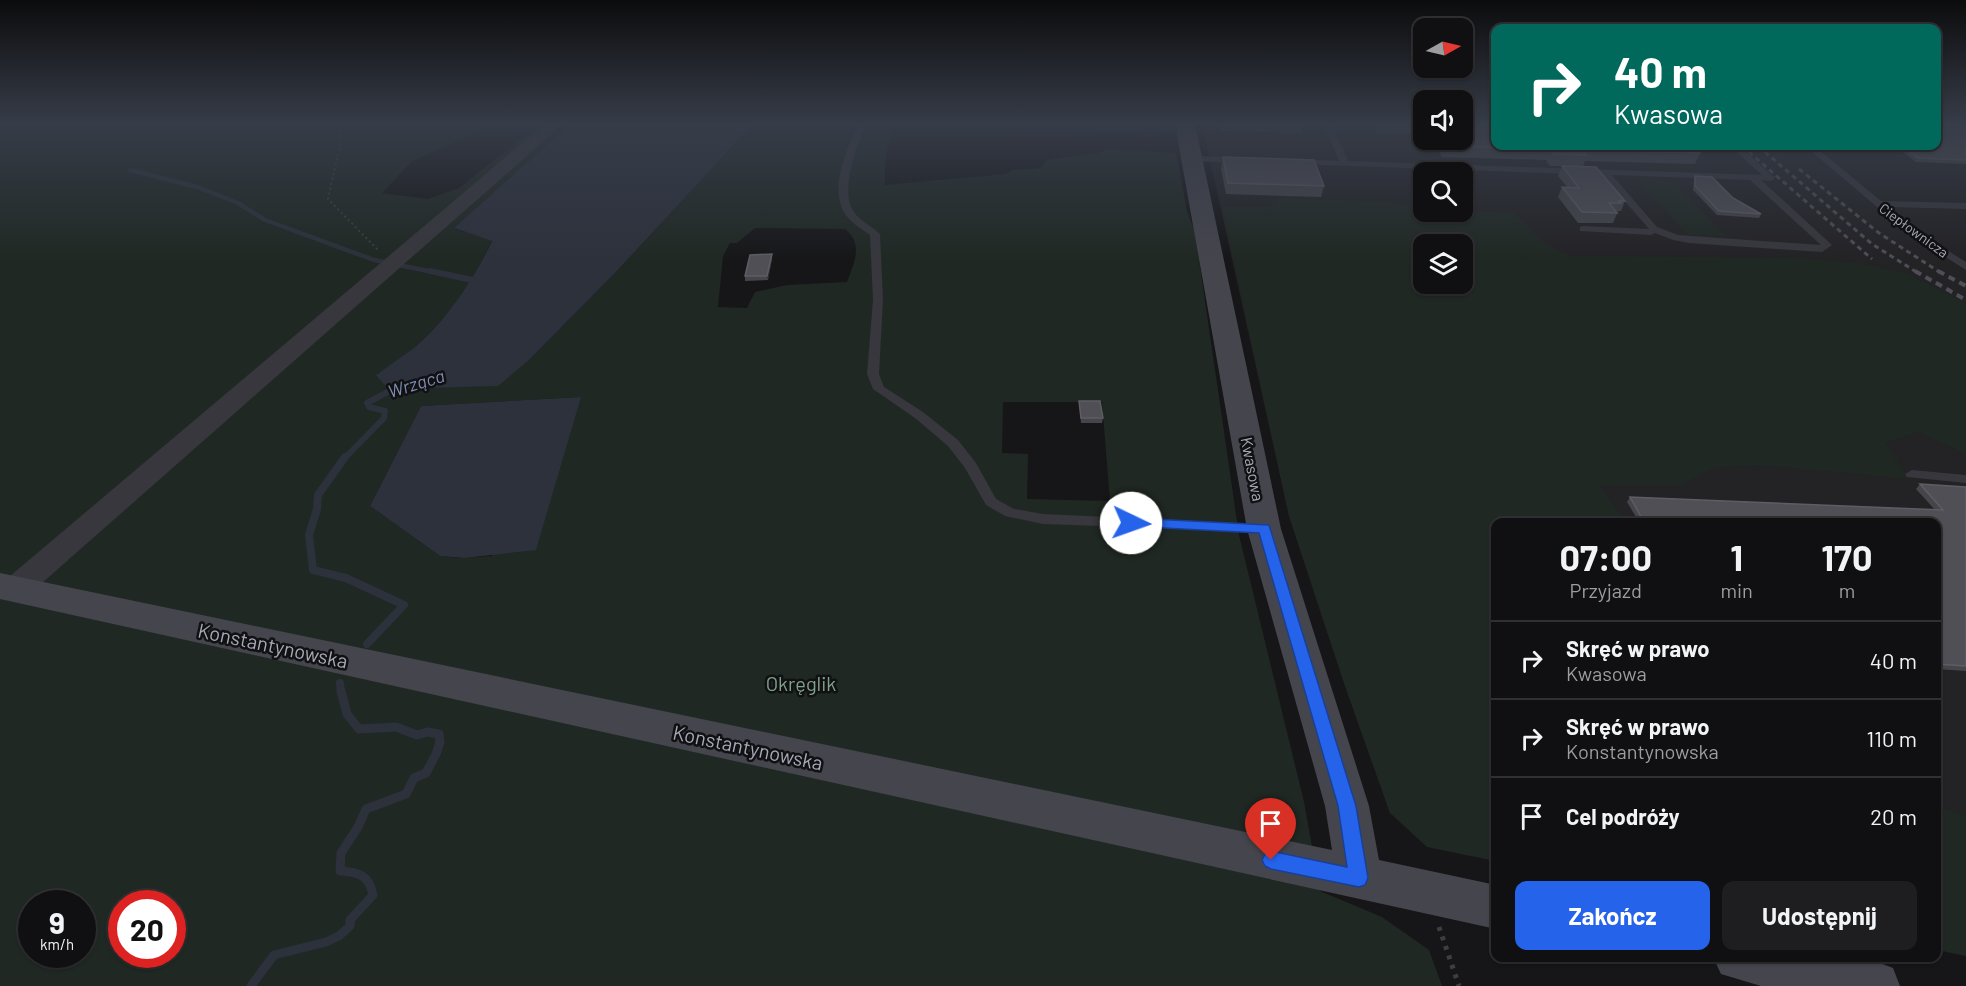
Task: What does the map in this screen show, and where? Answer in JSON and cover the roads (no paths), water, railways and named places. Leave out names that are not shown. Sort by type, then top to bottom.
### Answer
[{"type":"main road","name":"Kwasowa","points":[[1193,170],[1264,529],[1347,806],[1359,878]]},
{"type":"main road","name":"Konstantynowska","points":[[7,588],[1491,906]]},
{"type":"main road","points":[[1753,962],[1797,977],[1875,986]]},
{"type":"street","points":[[7,588],[502,170]]},
{"type":"lane","points":[[848,170],[843,195],[850,215],[875,234],[878,300],[873,374],[879,389],[919,415],[953,443],[971,466],[991,502],[1010,513],[1042,519],[1264,529]]},
{"type":"lane","points":[[1514,170],[1771,178],[1762,170]]},
{"type":"lane","points":[[1610,170],[1626,174]]},
{"type":"lane","name":"Ciepłownicza","points":[[1838,170],[1912,232],[1966,267]]},
{"type":"lane","points":[[1605,173],[1654,229],[1676,238],[1822,249],[1827,245],[1753,178]]},
{"type":"lane","points":[[1878,204],[1966,206]]},
{"type":"lane","points":[[1583,229],[1651,232],[1654,229]]},
{"type":"lane","points":[[1912,474],[1966,479]]},
{"type":"water","points":[[519,170],[710,170],[617,271],[530,359],[498,386],[388,389],[376,375],[415,347],[438,325],[468,284],[492,241],[454,228]]},
{"type":"water","points":[[581,397],[536,550],[464,558],[440,556],[370,506],[421,406]]},
{"type":"waterway","points":[[130,170],[197,187],[238,203],[265,220],[374,260],[438,273]]},
{"type":"waterway","points":[[430,271],[477,281]]},
{"type":"waterway","name":"Wrząca","points":[[344,459],[384,418],[385,411],[369,407],[367,403],[395,388]]},
{"type":"waterway","name":"Wrząca","points":[[345,457],[318,495],[317,509],[309,535],[313,570],[346,578],[404,605],[367,644]]},
{"type":"waterway","name":"Wrząca","points":[[340,683],[341,693]]},
{"type":"waterway","name":"Wrząca","points":[[251,986],[274,955],[326,942],[339,936],[350,926],[350,920],[373,895],[369,883],[362,876],[353,872],[340,871],[341,853],[358,827],[366,809],[406,794],[414,778],[426,773],[440,742],[439,734],[428,732],[417,735],[396,727],[359,729],[347,714],[341,691]]},
{"type":"railway","points":[[1770,170],[1872,259]]},
{"type":"railway","points":[[1786,170],[1872,244],[1918,273]]},
{"type":"railway","points":[[1800,170],[1879,233],[1941,273]]},
{"type":"railway","points":[[1915,271],[1966,300]]},
{"type":"railway","points":[[1938,271],[1966,286]]},
{"type":"park label","name":"Okręglik","points":[[801,683]]}]
